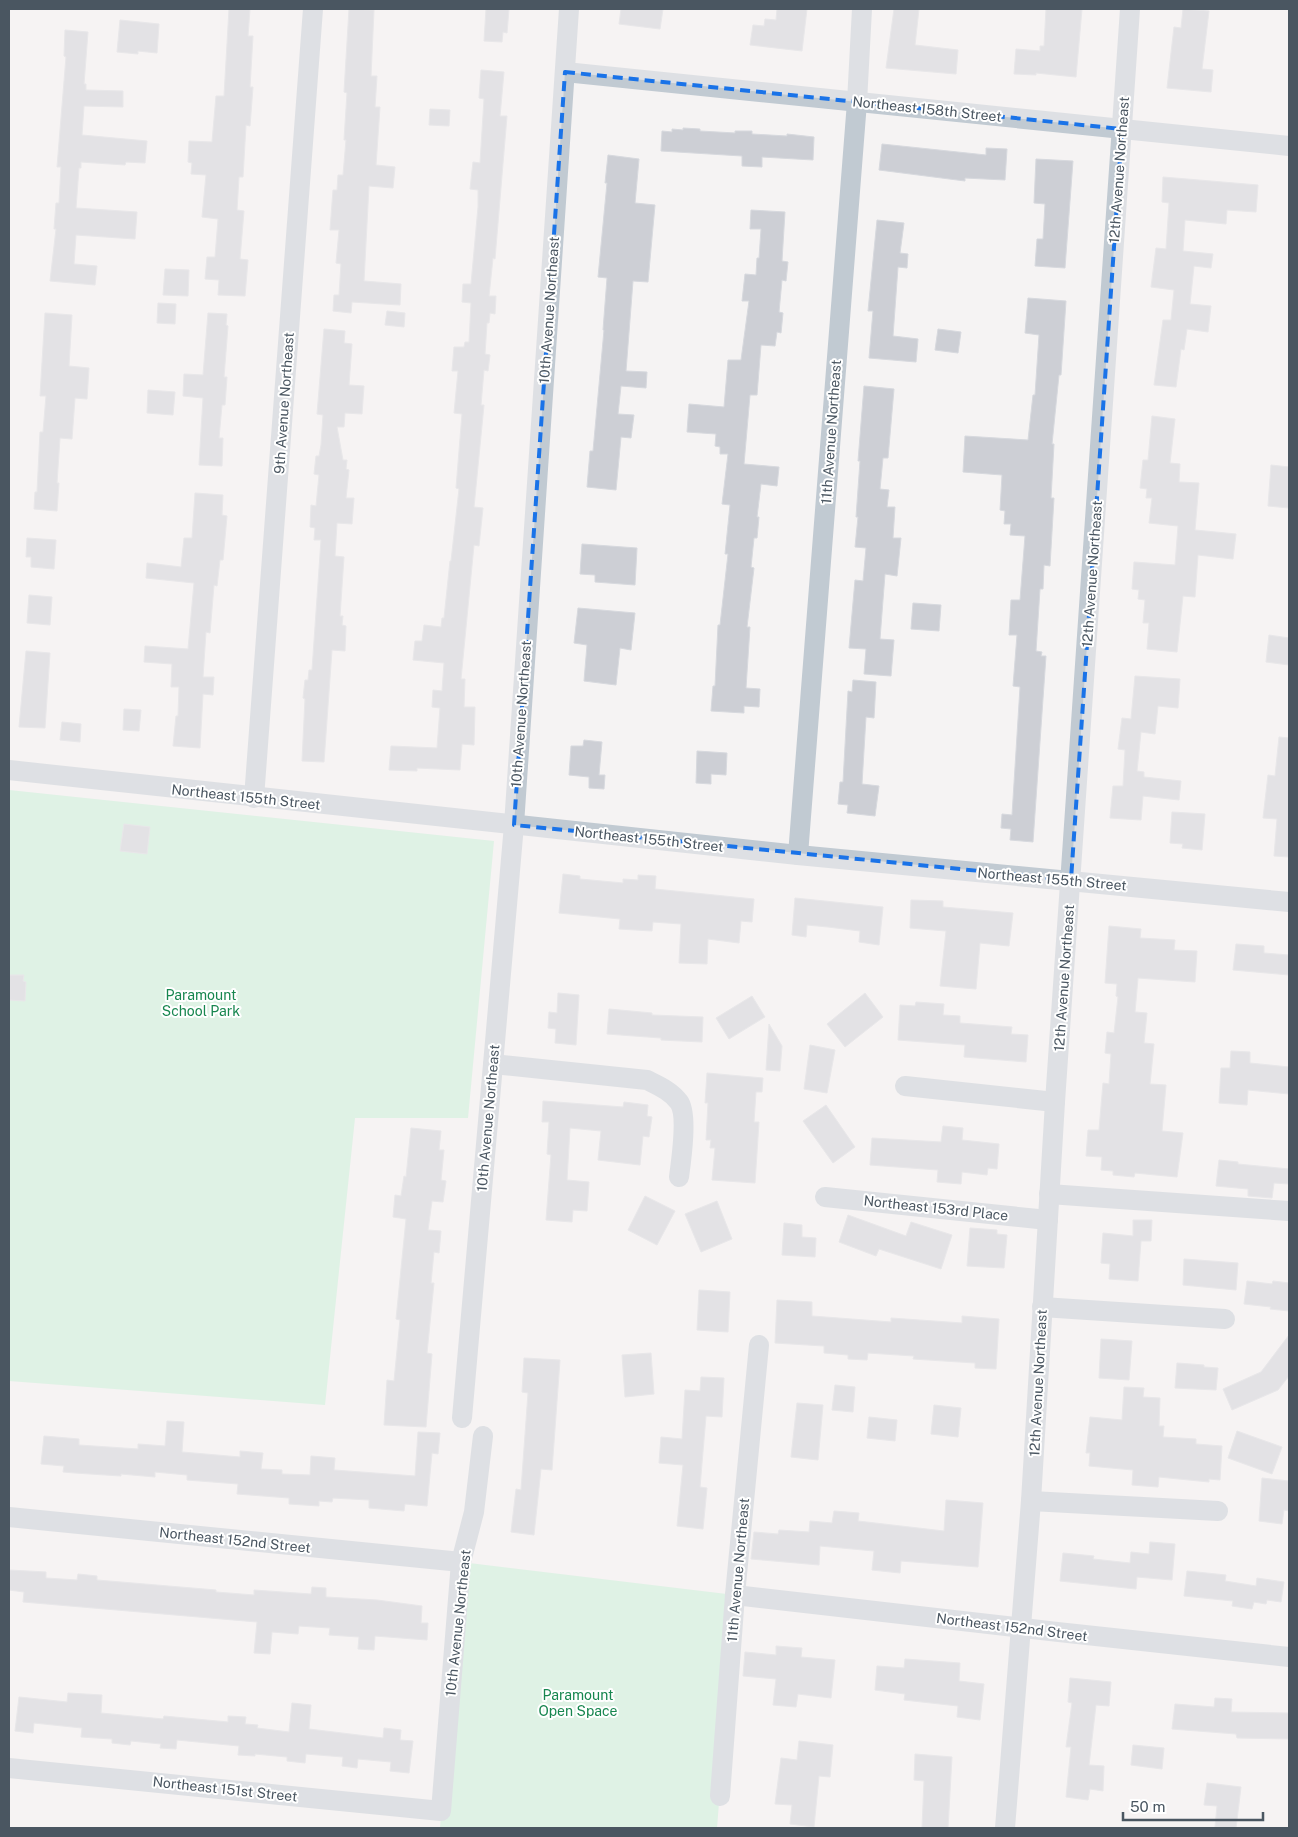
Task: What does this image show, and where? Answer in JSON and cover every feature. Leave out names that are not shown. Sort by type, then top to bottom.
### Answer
[{"type":"street","name":"9th Avenue Northeast","points":[[254,798],[313,9]]},
{"type":"street","name":"10th Avenue Northeast","points":[[462,1418],[514,824],[568,9]]},
{"type":"street","name":"11th Avenue Northeast","points":[[798,855],[857,102],[862,9]]},
{"type":"street","name":"12th Avenue Northeast","points":[[1005,1828],[1031,1501],[1055,1102],[1130,9]]},
{"type":"street","name":"Northeast 158th Street","points":[[565,72],[1289,146]]},
{"type":"street","name":"Northeast 155th Street","points":[[9,770],[254,798],[798,855],[1289,902]]},
{"type":"street","points":[[493,1064],[647,1080],[667,1089],[681,1104],[684,1126],[679,1177]]},
{"type":"street","points":[[905,1086],[1055,1102]]},
{"type":"street","points":[[1049,1194],[1289,1211]]},
{"type":"street","name":"Northeast 153rd Place","points":[[825,1197],[1048,1220]]},
{"type":"street","points":[[1042,1307],[1224,1319]]},
{"type":"street","name":"11th Avenue Northeast","points":[[720,1796],[759,1345]]},
{"type":"street","name":"10th Avenue Northeast","points":[[441,1811],[461,1562],[474,1512],[483,1436]]},
{"type":"street","points":[[1031,1501],[1218,1512]]},
{"type":"street","name":"Northeast 152nd Street","points":[[9,1517],[461,1562]]},
{"type":"street","name":"Northeast 152nd Street","points":[[736,1595],[1102,1638],[1289,1657]]},
{"type":"street","name":"Northeast 151st Street","points":[[9,1768],[441,1811]]},
{"type":"highlighted area","points":[[565,72],[1122,129],[1071,880],[514,825]]},
{"type":"green space","name":"Paramount School Park","points":[[9,790],[494,841],[468,1118],[355,1118],[325,1405],[9,1381]]},
{"type":"green space","name":"Paramount Open Space","points":[[461,1562],[735,1595],[717,1828],[440,1828]]},
{"type":"building","points":[[229,9],[250,9],[248,36],[253,36],[250,87],[253,87],[250,126],[246,125],[243,177],[239,177],[237,210],[244,211],[240,259],[248,260],[245,296],[218,295],[219,280],[205,279],[207,257],[215,257],[218,219],[202,217],[206,175],[191,174],[192,163],[188,162],[189,141],[212,142],[216,96],[224,96]]},
{"type":"building","points":[[349,9],[374,10],[371,76],[377,76],[375,107],[380,107],[376,165],[395,167],[393,188],[369,186],[364,281],[401,284],[400,305],[352,302],[351,313],[333,311],[334,295],[339,295],[341,264],[336,263],[339,230],[330,230],[333,190],[337,190],[338,175],[343,175],[347,93],[344,92]]},
{"type":"building","points":[[486,9],[509,9],[507,33],[503,32],[502,42],[484,41]]},
{"type":"building","points":[[621,9],[663,9],[660,29],[619,24]]},
{"type":"building","points":[[777,9],[807,9],[802,51],[750,45],[753,25],[764,26],[765,19],[776,20]]},
{"type":"building","points":[[894,9],[919,9],[915,45],[958,50],[956,74],[886,68]]},
{"type":"building","points":[[1046,9],[1082,9],[1076,77],[1036,73],[1036,75],[1014,74],[1016,49],[1040,51],[1040,46],[1044,46]]},
{"type":"building","points":[[1183,9],[1209,11],[1202,69],[1213,70],[1211,92],[1167,88],[1174,27],[1181,28]]},
{"type":"building","points":[[120,20],[159,24],[157,53],[138,51],[138,54],[117,52]]},
{"type":"building","points":[[65,30],[88,32],[84,84],[86,84],[86,90],[123,91],[123,107],[84,106],[82,135],[147,141],[145,163],[126,162],[125,165],[81,162],[76,208],[137,212],[135,239],[76,235],[74,264],[97,266],[95,285],[50,281],[56,229],[54,229],[56,203],[59,203],[61,167],[57,167],[66,57],[64,56]]},
{"type":"building","points":[[481,70],[504,72],[500,116],[507,116],[495,259],[493,258],[489,296],[496,296],[495,314],[490,313],[489,323],[487,323],[485,354],[490,355],[488,371],[484,370],[481,405],[484,405],[474,507],[483,508],[479,546],[474,545],[461,679],[465,679],[464,707],[475,707],[474,745],[462,744],[460,770],[417,768],[417,771],[389,770],[391,746],[437,748],[440,708],[432,707],[433,690],[442,691],[444,663],[413,660],[415,641],[422,641],[424,625],[441,627],[442,618],[444,618],[451,561],[459,489],[456,488],[462,414],[454,413],[458,371],[452,371],[454,347],[464,347],[465,342],[469,342],[471,303],[462,302],[463,284],[471,284],[478,207],[478,190],[470,189],[473,162],[480,163],[484,99],[479,98]]},
{"type":"building","points":[[430,109],[450,110],[449,126],[429,125]]},
{"type":"building","points":[[683,128],[700,129],[700,131],[735,133],[735,131],[752,131],[752,134],[787,136],[787,134],[814,137],[813,160],[762,157],[762,167],[742,166],[742,156],[661,151],[662,131],[672,132],[672,129],[683,130]]},
{"type":"building","points":[[882,144],[986,155],[986,148],[1007,149],[1005,180],[965,178],[965,181],[879,170]]},
{"type":"building","points":[[608,155],[639,159],[635,203],[655,205],[648,282],[633,281],[626,371],[647,372],[646,388],[621,386],[618,414],[634,415],[631,438],[621,437],[616,490],[587,487],[590,451],[593,451],[604,330],[607,278],[598,277]]},
{"type":"building","points":[[1036,159],[1073,161],[1065,268],[1035,266],[1037,239],[1043,239],[1045,204],[1034,203]]},
{"type":"building","points":[[1163,177],[1258,185],[1256,212],[1227,210],[1226,224],[1185,220],[1183,251],[1213,254],[1211,268],[1194,266],[1190,304],[1211,306],[1208,332],[1187,329],[1184,350],[1181,349],[1176,387],[1154,385],[1163,320],[1171,320],[1174,290],[1151,287],[1156,248],[1166,249],[1169,203],[1162,202]]},
{"type":"building","points":[[751,210],[785,212],[782,261],[788,262],[786,281],[782,280],[779,312],[783,313],[781,333],[777,332],[775,346],[761,345],[757,395],[750,395],[744,464],[779,467],[777,486],[761,484],[757,517],[759,517],[757,538],[754,538],[751,567],[754,568],[747,627],[750,627],[746,688],[760,689],[759,707],[744,706],[744,713],[711,711],[713,686],[715,686],[718,625],[720,625],[728,554],[725,554],[730,505],[722,504],[728,454],[720,454],[720,447],[715,446],[716,434],[687,432],[689,404],[724,407],[728,360],[741,360],[749,301],[742,301],[745,274],[756,275],[761,229],[750,229]]},
{"type":"building","points":[[877,220],[904,223],[900,253],[908,254],[907,268],[898,267],[893,336],[918,339],[916,362],[869,358],[873,311],[868,311]]},
{"type":"building","points":[[165,269],[189,270],[188,296],[163,295]]},
{"type":"building","points":[[1028,298],[1066,301],[1061,375],[1059,375],[1052,444],[1054,444],[1051,498],[1054,498],[1050,566],[1044,565],[1043,589],[1040,589],[1036,651],[1042,652],[1041,656],[1046,656],[1033,842],[1010,840],[1011,829],[1001,828],[1002,814],[1012,815],[1020,687],[1013,686],[1017,635],[1009,635],[1011,600],[1020,600],[1025,536],[1010,535],[1011,524],[1004,524],[1005,511],[1000,510],[1002,475],[963,472],[965,436],[1028,440],[1033,395],[1035,395],[1039,335],[1025,333]]},
{"type":"building","points":[[158,303],[176,304],[175,324],[157,323]]},
{"type":"building","points":[[387,311],[405,313],[404,327],[385,325]]},
{"type":"building","points":[[45,313],[72,315],[69,366],[89,368],[87,399],[75,398],[72,439],[60,438],[57,511],[34,509],[35,492],[37,492],[40,432],[43,432],[46,396],[40,396]]},
{"type":"building","points":[[208,313],[227,314],[226,325],[228,326],[224,377],[227,377],[225,405],[222,405],[219,438],[223,438],[222,466],[199,465],[203,398],[183,396],[184,374],[203,375]]},
{"type":"building","points":[[324,329],[345,331],[344,343],[352,344],[349,385],[364,386],[362,414],[345,413],[344,427],[337,427],[343,460],[347,460],[346,469],[349,470],[346,498],[354,498],[352,524],[337,523],[335,556],[344,557],[340,616],[343,616],[342,625],[346,626],[345,651],[332,650],[324,762],[302,761],[305,699],[303,698],[305,680],[308,680],[309,670],[312,670],[321,540],[314,540],[315,528],[310,527],[311,505],[316,506],[319,475],[314,474],[316,456],[319,456],[321,445],[323,415],[317,414]]},
{"type":"building","points":[[938,329],[961,332],[958,353],[935,350]]},
{"type":"building","points":[[864,386],[894,389],[888,458],[883,458],[880,489],[889,490],[887,507],[895,507],[893,538],[901,538],[897,576],[885,574],[880,639],[894,640],[891,676],[864,674],[866,649],[849,648],[855,580],[863,581],[866,548],[855,547],[860,461],[858,461]]},
{"type":"building","points":[[148,390],[175,392],[173,415],[147,413]]},
{"type":"building","points":[[1152,416],[1175,419],[1170,463],[1180,464],[1179,482],[1199,483],[1195,530],[1236,534],[1233,559],[1198,555],[1195,597],[1183,596],[1177,652],[1147,649],[1149,623],[1143,623],[1145,600],[1138,599],[1139,590],[1132,589],[1134,562],[1175,565],[1178,526],[1149,523],[1152,498],[1146,498],[1147,489],[1140,488],[1143,460],[1148,460]]},
{"type":"building","points":[[1271,465],[1289,467],[1289,508],[1268,506]]},
{"type":"building","points":[[195,493],[223,495],[222,515],[227,516],[223,560],[220,560],[217,586],[214,585],[210,633],[206,632],[203,677],[214,677],[213,695],[203,694],[200,748],[173,746],[176,716],[178,716],[179,687],[171,687],[172,664],[144,662],[145,646],[188,649],[194,583],[146,578],[147,563],[181,567],[184,538],[192,538]]},
{"type":"building","points":[[27,538],[56,540],[54,569],[31,567],[31,557],[26,557]]},
{"type":"building","points":[[582,544],[637,548],[635,585],[595,582],[595,575],[580,574]]},
{"type":"building","points":[[29,595],[52,597],[50,625],[27,623]]},
{"type":"building","points":[[913,603],[941,605],[939,631],[911,629]]},
{"type":"building","points":[[578,608],[635,613],[631,650],[620,648],[616,685],[584,681],[587,645],[574,643]]},
{"type":"building","points":[[1269,635],[1289,638],[1289,665],[1266,662]]},
{"type":"building","points":[[26,651],[50,653],[45,728],[19,727]]},
{"type":"building","points":[[1135,676],[1180,679],[1178,708],[1158,706],[1155,734],[1141,732],[1137,771],[1144,772],[1144,777],[1181,781],[1179,800],[1143,796],[1141,820],[1110,818],[1113,786],[1123,786],[1125,750],[1118,749],[1122,718],[1131,719]]},
{"type":"building","points":[[853,680],[876,682],[874,718],[866,717],[862,784],[879,786],[875,816],[847,813],[848,805],[838,804],[840,782],[843,782],[848,691],[852,692]]},
{"type":"building","points":[[124,709],[141,710],[139,731],[123,730]]},
{"type":"building","points":[[62,722],[81,724],[80,742],[60,740]]},
{"type":"building","points":[[1279,737],[1289,738],[1289,857],[1274,856],[1277,819],[1263,818],[1268,775],[1275,776]]},
{"type":"building","points":[[584,740],[602,742],[599,775],[605,775],[604,789],[589,788],[589,777],[569,775],[571,746],[583,746]]},
{"type":"building","points":[[697,751],[727,753],[726,775],[711,774],[711,784],[696,783]]},
{"type":"building","points":[[1172,812],[1205,814],[1202,850],[1182,848],[1183,844],[1170,843]]},
{"type":"building","points":[[124,824],[150,827],[147,854],[120,851]]},
{"type":"building","points":[[563,874],[580,876],[580,879],[623,883],[623,879],[638,880],[638,875],[656,876],[655,889],[754,899],[752,922],[741,921],[739,943],[708,939],[707,964],[679,963],[681,924],[653,922],[652,931],[619,929],[620,919],[559,913]]},
{"type":"building","points":[[795,898],[883,907],[879,945],[859,942],[860,931],[828,927],[807,925],[806,937],[792,935]]},
{"type":"building","points":[[911,900],[943,901],[943,907],[1013,913],[1009,946],[980,943],[976,989],[940,986],[946,931],[910,928]]},
{"type":"building","points":[[1109,926],[1141,929],[1140,938],[1175,940],[1174,950],[1197,951],[1195,982],[1138,978],[1135,1012],[1147,1013],[1144,1043],[1154,1044],[1150,1084],[1166,1085],[1162,1131],[1183,1133],[1177,1177],[1135,1173],[1134,1177],[1113,1175],[1113,1171],[1101,1170],[1102,1157],[1086,1156],[1088,1130],[1099,1130],[1103,1083],[1109,1084],[1111,1054],[1105,1053],[1107,1032],[1114,1033],[1118,997],[1116,996],[1117,984],[1105,983]]},
{"type":"building","points":[[1236,944],[1264,946],[1264,953],[1289,955],[1289,975],[1233,970]]},
{"type":"building","points":[[9,975],[24,975],[23,981],[26,982],[25,1001],[9,1000]]},
{"type":"building","points":[[558,993],[579,995],[576,1045],[555,1043],[556,1029],[548,1028],[549,1012],[557,1013]]},
{"type":"building","points":[[865,993],[883,1017],[845,1047],[827,1024]]},
{"type":"building","points":[[752,996],[765,1017],[729,1039],[716,1018]]},
{"type":"building","points":[[916,1002],[944,1004],[943,1015],[960,1016],[960,1023],[1012,1027],[1011,1034],[1028,1035],[1026,1062],[964,1057],[965,1045],[898,1040],[900,1005],[915,1006]]},
{"type":"building","points":[[609,1009],[652,1013],[652,1015],[703,1017],[702,1042],[607,1034]]},
{"type":"building","points":[[769,1024],[782,1046],[780,1071],[766,1070]]},
{"type":"building","points":[[810,1045],[835,1050],[827,1093],[804,1089]]},
{"type":"building","points":[[1231,1051],[1250,1052],[1250,1063],[1289,1067],[1289,1094],[1248,1090],[1247,1105],[1219,1103],[1221,1068],[1230,1068]]},
{"type":"building","points":[[707,1073],[763,1078],[762,1092],[756,1092],[754,1122],[759,1122],[755,1183],[712,1180],[715,1148],[710,1148],[711,1140],[706,1140],[708,1103],[705,1103]]},
{"type":"building","points":[[543,1101],[623,1107],[624,1102],[648,1105],[647,1116],[652,1117],[649,1137],[643,1136],[640,1165],[598,1160],[601,1131],[570,1128],[567,1180],[589,1182],[587,1211],[573,1210],[572,1222],[546,1220],[551,1155],[547,1154],[549,1122],[542,1122]]},
{"type":"building","points":[[826,1105],[855,1147],[833,1163],[803,1121]]},
{"type":"building","points":[[943,1126],[963,1128],[962,1140],[999,1144],[997,1169],[988,1168],[987,1175],[962,1172],[961,1184],[937,1182],[938,1170],[870,1165],[872,1138],[941,1142]]},
{"type":"building","points":[[411,1128],[441,1131],[439,1150],[444,1150],[441,1180],[446,1181],[443,1202],[432,1201],[428,1230],[441,1231],[439,1253],[434,1252],[431,1283],[434,1283],[427,1353],[432,1354],[426,1427],[384,1425],[387,1380],[394,1381],[400,1320],[396,1319],[406,1219],[393,1217],[395,1195],[401,1196],[404,1176],[406,1177]]},
{"type":"building","points":[[1219,1160],[1238,1162],[1238,1164],[1289,1169],[1289,1184],[1274,1183],[1272,1198],[1248,1196],[1248,1189],[1216,1186]]},
{"type":"building","points":[[645,1196],[675,1211],[657,1245],[628,1230]]},
{"type":"building","points":[[717,1201],[732,1239],[701,1252],[685,1214]]},
{"type":"building","points":[[848,1215],[906,1236],[911,1222],[952,1235],[941,1269],[879,1249],[876,1256],[839,1242]]},
{"type":"building","points":[[1133,1220],[1152,1220],[1151,1241],[1141,1241],[1138,1281],[1109,1279],[1110,1264],[1101,1263],[1103,1233],[1133,1236]]},
{"type":"building","points":[[784,1223],[802,1225],[802,1237],[816,1238],[815,1257],[782,1255]]},
{"type":"building","points":[[970,1228],[997,1230],[997,1234],[1007,1235],[1004,1268],[967,1266]]},
{"type":"building","points":[[1184,1259],[1238,1263],[1236,1290],[1183,1285]]},
{"type":"building","points":[[1247,1281],[1272,1284],[1273,1281],[1289,1283],[1289,1311],[1244,1304]]},
{"type":"building","points":[[699,1290],[730,1292],[728,1332],[697,1330]]},
{"type":"building","points":[[777,1300],[812,1302],[812,1316],[891,1322],[891,1318],[962,1323],[962,1316],[999,1319],[996,1369],[975,1368],[975,1363],[913,1359],[914,1356],[868,1353],[867,1360],[848,1359],[848,1355],[824,1353],[824,1346],[775,1343]]},
{"type":"building","points":[[1289,1335],[1289,1376],[1278,1390],[1232,1410],[1223,1389],[1261,1372]]},
{"type":"building","points":[[1101,1339],[1132,1341],[1129,1380],[1099,1378]]},
{"type":"building","points":[[651,1353],[654,1394],[625,1397],[622,1355]]},
{"type":"building","points":[[524,1358],[560,1360],[552,1470],[541,1469],[534,1535],[511,1532],[516,1489],[521,1490],[528,1393],[522,1392]]},
{"type":"building","points":[[1177,1363],[1218,1368],[1216,1390],[1175,1388]]},
{"type":"building","points":[[701,1377],[724,1378],[722,1417],[706,1416],[700,1487],[707,1488],[703,1529],[677,1526],[683,1465],[659,1463],[661,1437],[682,1439],[685,1390],[700,1391]]},
{"type":"building","points":[[835,1385],[855,1387],[853,1412],[832,1410]]},
{"type":"building","points":[[1124,1387],[1144,1388],[1143,1397],[1160,1398],[1159,1426],[1164,1426],[1163,1437],[1196,1439],[1196,1444],[1222,1446],[1220,1480],[1209,1479],[1209,1482],[1159,1477],[1158,1487],[1132,1485],[1133,1470],[1089,1466],[1090,1453],[1086,1453],[1090,1417],[1122,1420]]},
{"type":"building","points":[[797,1403],[823,1405],[818,1460],[791,1457]]},
{"type":"building","points":[[934,1405],[961,1408],[958,1437],[931,1434]]},
{"type":"building","points":[[869,1417],[897,1420],[895,1441],[867,1438]]},
{"type":"building","points":[[167,1421],[184,1422],[182,1452],[240,1457],[240,1451],[263,1453],[261,1469],[282,1470],[282,1474],[310,1475],[311,1456],[335,1458],[334,1470],[415,1476],[418,1432],[440,1433],[438,1454],[432,1453],[427,1506],[405,1504],[404,1511],[369,1508],[369,1500],[333,1498],[332,1502],[319,1501],[319,1506],[289,1504],[289,1498],[237,1494],[238,1484],[187,1480],[187,1475],[155,1472],[155,1477],[75,1473],[63,1472],[64,1466],[41,1464],[44,1436],[79,1439],[79,1445],[138,1449],[138,1444],[165,1446]]},
{"type":"building","points":[[1237,1431],[1282,1447],[1272,1474],[1228,1458]]},
{"type":"building","points":[[1262,1478],[1289,1481],[1289,1511],[1284,1510],[1282,1524],[1259,1521]]},
{"type":"building","points":[[946,1500],[983,1503],[978,1567],[901,1561],[900,1573],[872,1570],[874,1551],[820,1546],[819,1565],[751,1559],[754,1532],[778,1534],[779,1530],[809,1532],[810,1521],[832,1523],[834,1511],[859,1513],[858,1521],[944,1531]]},
{"type":"building","points":[[1150,1542],[1175,1544],[1172,1580],[1137,1577],[1136,1589],[1060,1581],[1063,1553],[1094,1556],[1093,1559],[1130,1563],[1131,1552],[1149,1554]]},
{"type":"building","points":[[9,1570],[46,1572],[46,1578],[77,1580],[78,1574],[97,1576],[97,1580],[254,1595],[254,1590],[311,1594],[312,1587],[326,1588],[326,1597],[377,1600],[422,1606],[421,1623],[428,1623],[427,1640],[375,1636],[374,1650],[358,1649],[359,1637],[329,1635],[330,1628],[299,1626],[298,1634],[272,1632],[270,1654],[254,1653],[257,1622],[23,1602],[24,1592],[9,1590]]},
{"type":"building","points":[[1187,1571],[1226,1575],[1225,1581],[1256,1586],[1257,1578],[1284,1582],[1281,1602],[1267,1600],[1266,1604],[1254,1602],[1252,1609],[1232,1606],[1233,1601],[1184,1596]]},
{"type":"building","points":[[776,1646],[802,1648],[801,1657],[835,1660],[831,1698],[798,1694],[796,1707],[773,1705],[776,1679],[743,1676],[745,1652],[776,1655]]},
{"type":"building","points":[[905,1659],[960,1663],[959,1681],[984,1684],[980,1720],[957,1717],[958,1706],[904,1700],[905,1694],[875,1690],[877,1666],[904,1668]]},
{"type":"building","points":[[1070,1678],[1111,1682],[1109,1706],[1096,1705],[1089,1765],[1104,1766],[1103,1791],[1090,1789],[1088,1800],[1066,1797],[1071,1747],[1066,1747],[1072,1703],[1068,1702]]},
{"type":"building","points":[[68,1693],[102,1695],[101,1713],[163,1719],[164,1716],[228,1722],[228,1716],[246,1717],[245,1724],[258,1725],[257,1728],[289,1732],[292,1703],[311,1705],[309,1729],[383,1738],[384,1728],[401,1730],[400,1740],[413,1741],[409,1773],[390,1771],[391,1762],[358,1759],[357,1768],[342,1766],[343,1757],[306,1754],[305,1763],[287,1761],[287,1757],[255,1754],[255,1756],[238,1755],[239,1746],[177,1740],[176,1749],[160,1748],[161,1744],[131,1741],[130,1745],[112,1743],[112,1739],[81,1737],[82,1728],[34,1723],[33,1733],[15,1731],[19,1697],[67,1702]]},
{"type":"building","points":[[1215,1698],[1232,1699],[1231,1712],[1289,1713],[1289,1739],[1237,1738],[1236,1734],[1172,1729],[1175,1704],[1214,1707]]},
{"type":"building","points":[[799,1741],[833,1745],[830,1777],[819,1776],[814,1827],[790,1824],[792,1805],[775,1804],[781,1758],[797,1760]]},
{"type":"building","points":[[1133,1745],[1164,1748],[1162,1769],[1131,1765]]},
{"type":"building","points":[[915,1754],[952,1757],[948,1828],[922,1828],[924,1781],[914,1780]]},
{"type":"building","points":[[1207,1783],[1241,1787],[1236,1828],[1215,1827],[1217,1806],[1204,1805]]}]
